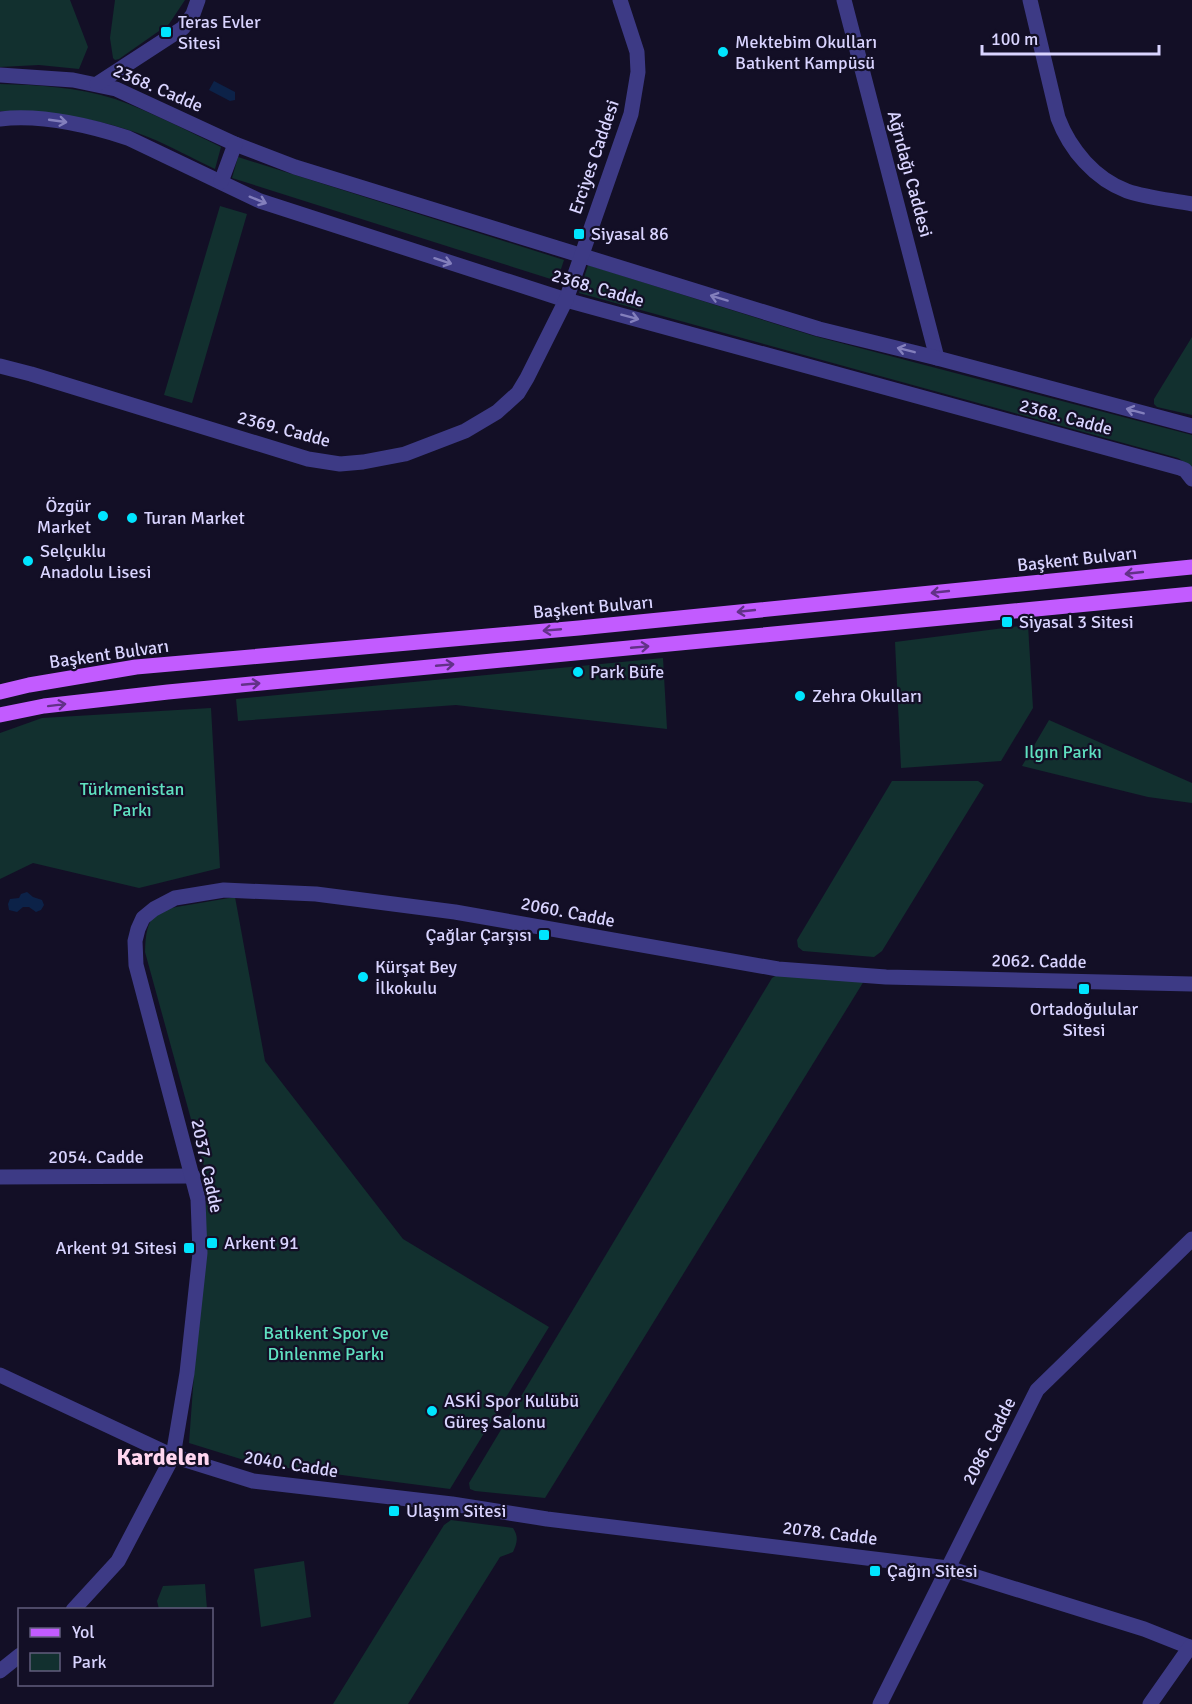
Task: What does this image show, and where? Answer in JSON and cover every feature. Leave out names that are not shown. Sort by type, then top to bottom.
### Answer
[{"type":"main road","name":"Başkent Bulvarı","points":[[0,692],[136,667],[591,627],[1192,567]]},
{"type":"main road","points":[[0,715],[44,706],[179,690],[1192,594]]},
{"type":"street","points":[[97,84],[183,28],[193,14],[198,0]]},
{"type":"street","name":"Erciyes Caddesi","points":[[566,300],[636,94],[637,52],[620,0]]},
{"type":"street","name":"Ağrıdağı Caddesi","points":[[844,0],[937,358]]},
{"type":"street","points":[[1030,0],[1058,118],[1064,135],[1073,149],[1088,166],[1129,192],[1192,204]]},
{"type":"street","name":"2368. Cadde","points":[[0,75],[38,76],[97,84],[139,98],[235,144],[295,166],[819,329],[1192,426]]},
{"type":"street","name":"2368. Cadde","points":[[0,118],[47,120],[110,132],[128,138],[287,211],[566,300],[1180,468],[1185,470],[1192,479]]},
{"type":"street","points":[[221,182],[235,144]]},
{"type":"street","name":"2369. Cadde","points":[[0,366],[308,459],[340,464],[363,462],[405,454],[436,443],[465,431],[497,412],[518,393],[566,300]]},
{"type":"street","name":"2060. Cadde","points":[[242,890],[316,894],[455,912],[778,969],[886,978]]},
{"type":"street","name":"2037. Cadde","points":[[75,1608],[118,1561],[173,1456],[187,1373],[200,1254],[198,1199],[136,965],[135,942],[144,918],[162,903],[192,895],[242,890]]},
{"type":"street","name":"2062. Cadde","points":[[886,978],[1192,984]]},
{"type":"street","name":"2054. Cadde","points":[[0,1178],[193,1176]]},
{"type":"street","name":"2086. Cadde","points":[[880,1704],[1037,1390],[1192,1239]]},
{"type":"street","name":"2040. Cadde","points":[[0,1376],[173,1456],[267,1484],[452,1504]]},
{"type":"street","name":"2078. Cadde","points":[[452,1504],[547,1519],[948,1568],[1144,1629],[1191,1648]]},
{"type":"street","points":[[1150,1704],[1191,1648]]},
{"type":"street","points":[[0,1671],[18,1657]]},
{"type":"green space","points":[[0,0],[70,0],[88,47],[79,69],[39,65],[0,67]]},
{"type":"green space","points":[[115,0],[185,0],[169,24],[115,60],[110,38]]},
{"type":"green space","points":[[0,84],[72,89],[128,104],[221,147],[215,169],[157,141],[112,125],[57,115],[0,111]]},
{"type":"green space","points":[[238,157],[564,260],[557,281],[232,178]]},
{"type":"green space","points":[[220,206],[247,214],[192,403],[164,395]]},
{"type":"green space","points":[[588,265],[814,336],[1192,435],[1192,467],[1178,458],[579,293]]},
{"type":"green space","points":[[1192,337],[1192,415],[1157,407],[1154,399]]},
{"type":"green space","points":[[1028,625],[1033,708],[1001,761],[901,768],[895,642]]},
{"type":"green space","points":[[663,658],[667,729],[456,705],[238,721],[236,699]]},
{"type":"green space","name":"Türkmenistan Parkı","points":[[211,708],[220,868],[139,888],[33,863],[0,879],[0,733],[42,718]]},
{"type":"green space","name":"Ilgın Parkı","points":[[1049,720],[1192,783],[1192,803],[1148,797],[1022,766]]},
{"type":"green space","points":[[892,781],[978,781],[984,785],[882,951],[874,957],[803,951],[798,947],[797,940]]},
{"type":"green space","name":"Batıkent Spor ve Dinlenme Parkı","points":[[235,897],[265,1061],[403,1239],[549,1327],[450,1489],[257,1464],[189,1443],[208,1181],[145,952],[146,940],[150,922],[160,912]]},
{"type":"green space","points":[[778,974],[864,981],[545,1498],[470,1489],[469,1483],[772,978]]},
{"type":"green space","points":[[451,1520],[513,1528],[517,1540],[516,1546],[513,1552],[500,1557],[408,1704],[333,1704],[444,1525]]},
{"type":"green space","points":[[304,1561],[311,1617],[261,1627],[254,1569]]},
{"type":"green space","points":[[205,1584],[207,1608],[159,1608],[157,1601],[163,1586]]},
{"type":"water","points":[[214,81],[235,92],[235,100],[230,101],[209,90]]},
{"type":"water","points":[[27,892],[42,900],[44,905],[41,910],[36,912],[29,907],[23,907],[17,912],[9,910],[10,899],[19,898],[21,894]]},
{"type":"place","name":"Teras Evler Sitesi","points":[[166,32]]},
{"type":"place","name":"Mektebim Okulları Batıkent Kampüsü","points":[[723,52]]},
{"type":"place","name":"Siyasal 86","points":[[579,234]]},
{"type":"place","name":"Özgür Market","points":[[103,516]]},
{"type":"place","name":"Turan Market","points":[[132,518]]},
{"type":"place","name":"Selçuklu Anadolu Lisesi","points":[[28,561]]},
{"type":"place","name":"Siyasal 3 Sitesi","points":[[1007,622]]},
{"type":"place","name":"Park Büfe","points":[[578,672]]},
{"type":"place","name":"Zehra Okulları","points":[[800,696]]},
{"type":"place","name":"Çağlar Çarşısı","points":[[544,935]]},
{"type":"place","name":"Kürşat Bey İlkokulu","points":[[363,977]]},
{"type":"place","name":"Ortadoğulular Sitesi","points":[[1084,989]]},
{"type":"place","name":"Arkent 91","points":[[212,1243]]},
{"type":"place","name":"Arkent 91 Sitesi","points":[[189,1248]]},
{"type":"place","name":"ASKİ Spor Kulübü Güreş Salonu","points":[[432,1411]]},
{"type":"place","name":"Ulaşım Sitesi","points":[[394,1511]]},
{"type":"place","name":"Çağın Sitesi","points":[[875,1571]]},
{"type":"district","name":"Kardelen","points":[[163,1457]]}]
